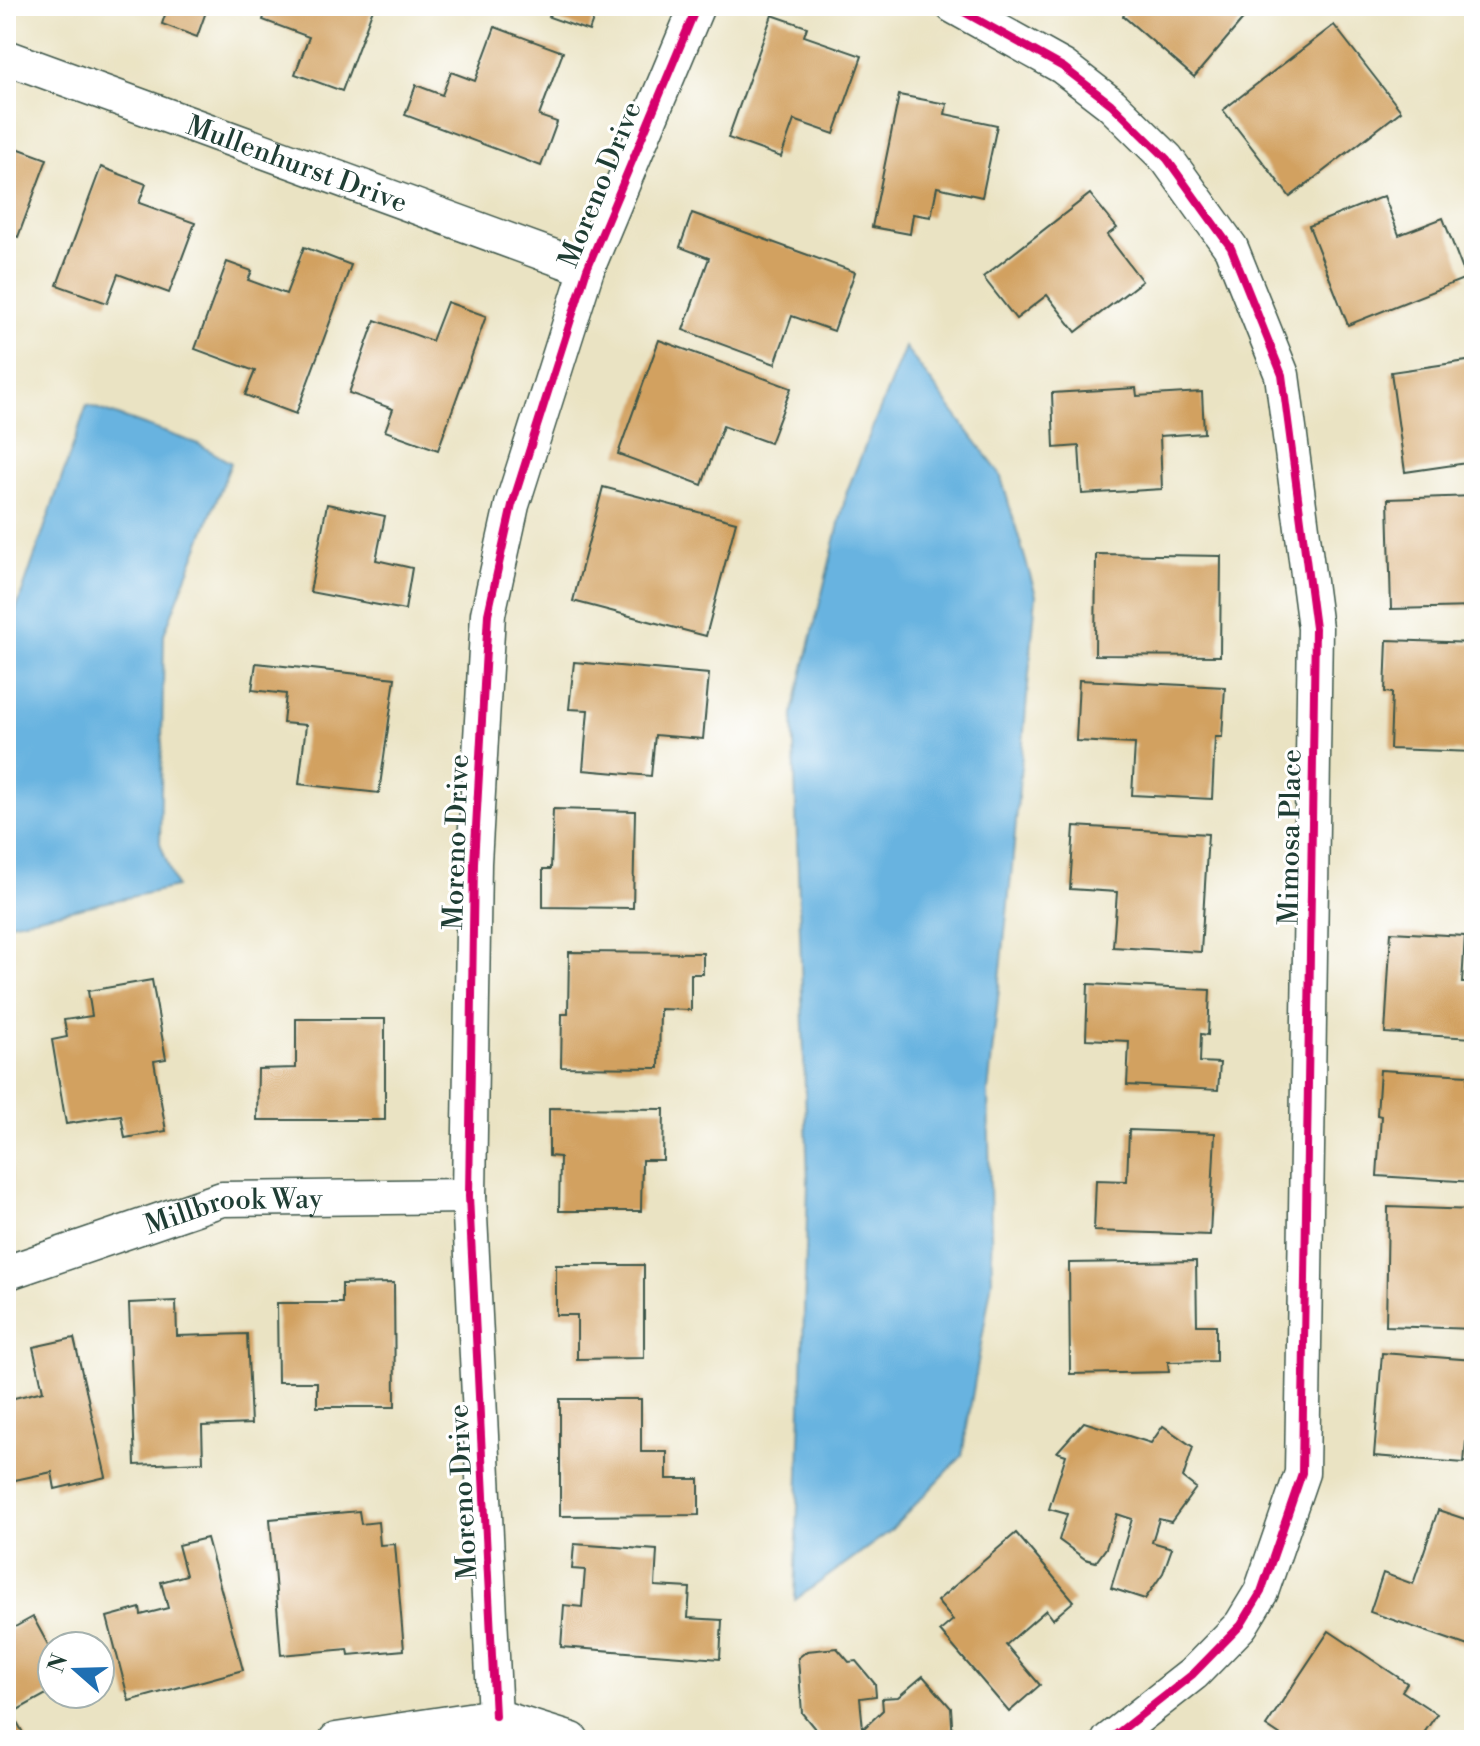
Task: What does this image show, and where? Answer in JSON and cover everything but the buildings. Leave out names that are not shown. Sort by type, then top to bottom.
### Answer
[{"type":"street","name":"Moreno Drive","points":[[495,1716],[469,1196],[474,863],[488,614],[512,505],[587,269],[697,6]]},
{"type":"street","name":"Mimosa Place","points":[[953,6],[1063,67],[1111,104],[1167,159],[1231,248],[1282,375],[1315,628],[1302,1473],[1261,1592],[1241,1625],[1193,1674],[1109,1740]]},
{"type":"street","name":"Mullenhurst Drive","points":[[6,57],[587,269]]},
{"type":"street","name":"Millbrook Way","points":[[6,1273],[222,1199],[469,1196]]},
{"type":"street","points":[[336,1740],[495,1716],[572,1740]]},
{"type":"water","points":[[905,347],[1000,474],[1036,595],[988,1092],[992,1280],[962,1456],[889,1532],[795,1600],[808,1184],[793,713],[847,491]]},
{"type":"water","points":[[87,405],[198,444],[231,463],[164,634],[160,843],[176,887],[6,924],[6,639]]},
{"type":"cycle path","points":[[495,1716],[469,1196],[474,863],[488,614],[512,505],[587,269],[697,6]]},
{"type":"cycle path","points":[[953,6],[1063,67],[1111,104],[1167,159],[1231,248],[1282,375],[1315,628],[1302,1473],[1261,1592],[1241,1625],[1193,1674],[1109,1740]]}]
